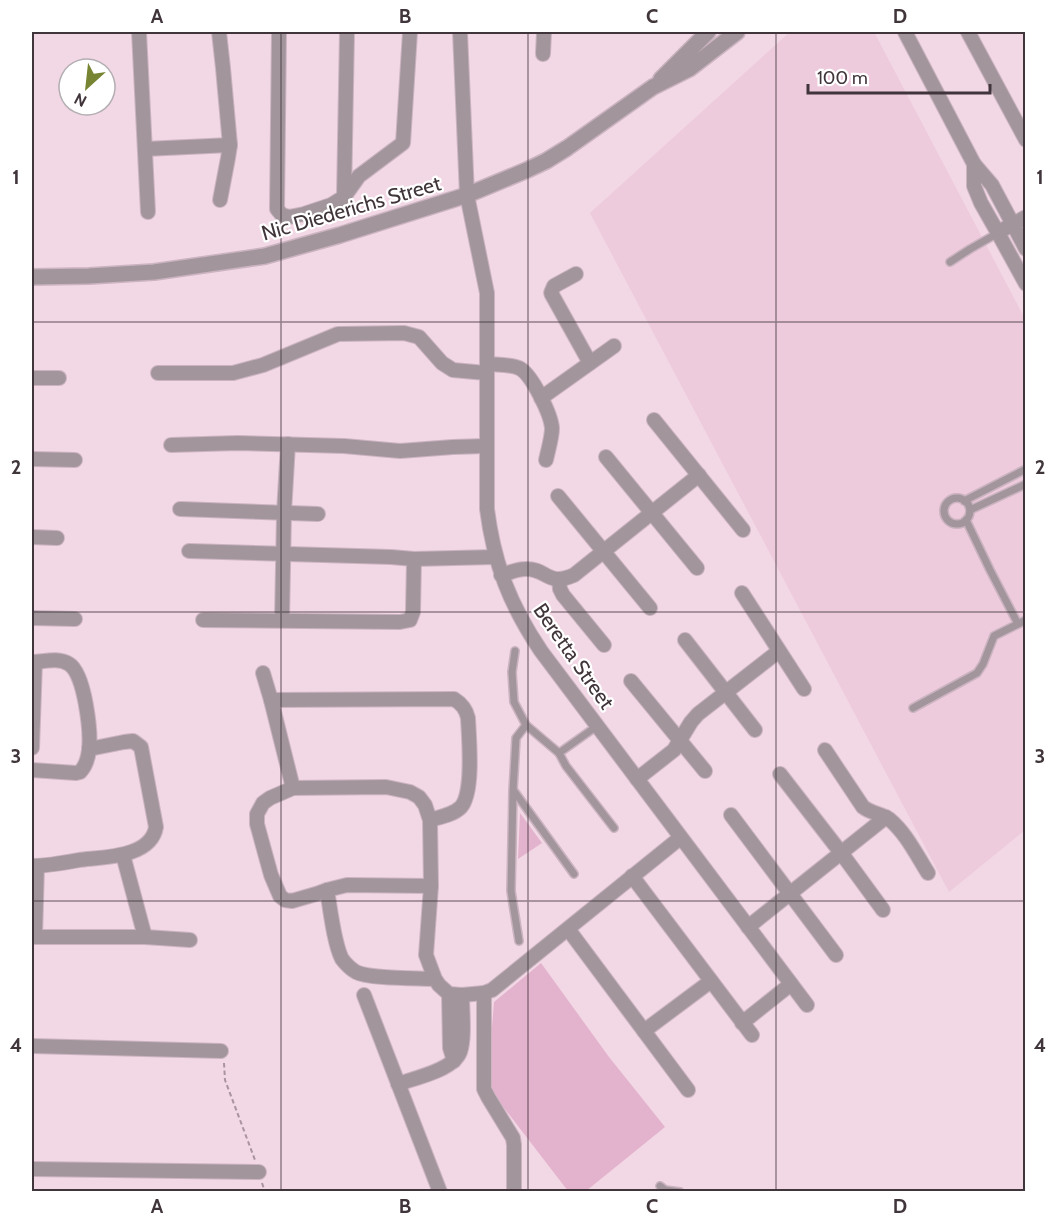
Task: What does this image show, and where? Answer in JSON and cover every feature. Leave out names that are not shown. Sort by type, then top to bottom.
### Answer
[{"type":"street","points":[[139,32],[148,212]]},
{"type":"street","points":[[219,32],[230,145],[220,200]]},
{"type":"street","points":[[279,32],[277,209],[282,215],[289,217],[332,205],[344,197],[358,176],[403,143],[410,32]]},
{"type":"street","points":[[344,197],[347,32]]},
{"type":"street","name":"Beretta Street","points":[[460,32],[467,195],[487,293],[487,508],[495,556],[501,575],[514,607],[541,651],[807,1005]]},
{"type":"street","points":[[543,54],[544,32]]},
{"type":"street","name":"Nic Diederichs Street","points":[[653,87],[708,32]]},
{"type":"street","name":"Nic Diederichs Street","points":[[32,276],[88,276],[154,272],[265,256],[467,195],[527,171],[546,160],[653,87],[689,69],[737,32]]},
{"type":"street","points":[[905,32],[974,164],[992,185],[1026,249]]},
{"type":"street","points":[[968,32],[1026,140]]},
{"type":"street","points":[[145,149],[230,145]]},
{"type":"street","points":[[974,164],[974,186],[981,203],[1026,285]]},
{"type":"street","points":[[998,233],[1026,217]]},
{"type":"street","points":[[576,274],[554,286],[551,293],[590,363]]},
{"type":"street","points":[[158,373],[233,373],[263,365],[338,334],[404,333],[419,337],[442,363],[453,370],[520,368],[526,372],[551,418],[552,433],[546,460]]},
{"type":"street","points":[[540,398],[614,346]]},
{"type":"street","points":[[32,378],[59,378]]},
{"type":"street","points":[[654,420],[742,530]]},
{"type":"street","points":[[171,445],[288,444],[400,451],[486,446]]},
{"type":"street","points":[[282,620],[288,444]]},
{"type":"street","points":[[606,457],[697,568]]},
{"type":"street","points":[[32,459],[75,460]]},
{"type":"street","points":[[501,575],[524,568],[559,580],[574,575],[699,476]]},
{"type":"street","points":[[558,496],[650,608]]},
{"type":"street","points":[[180,509],[318,514]]},
{"type":"street","points":[[32,537],[57,538]]},
{"type":"street","points":[[189,551],[414,559],[495,556]]},
{"type":"street","points":[[203,620],[400,622],[410,620],[413,612],[414,559]]},
{"type":"street","points":[[559,580],[563,595],[604,645]]},
{"type":"street","points":[[742,593],[804,689]]},
{"type":"street","points":[[32,618],[75,619]]},
{"type":"street","points":[[686,640],[754,730]]},
{"type":"street","points":[[637,780],[674,750],[698,714],[779,651]]},
{"type":"street","points":[[32,748],[33,662],[58,660],[68,663],[74,668],[84,692],[89,748],[86,764],[80,772],[76,773],[32,770]]},
{"type":"street","points":[[263,673],[293,788]]},
{"type":"street","points":[[631,681],[705,771]]},
{"type":"street","points":[[271,700],[454,699],[461,704],[468,718],[470,775],[468,792],[465,801],[454,813],[430,820]]},
{"type":"street","points":[[89,748],[133,741],[141,747],[156,827],[153,837],[145,845],[123,855],[34,866],[33,937],[145,937],[190,940]]},
{"type":"street","points":[[825,750],[863,807],[886,817],[899,829],[928,873]]},
{"type":"street","points":[[780,774],[883,910]]},
{"type":"street","points":[[430,886],[347,885],[292,901],[285,900],[280,896],[271,876],[257,824],[257,814],[263,803],[293,788],[386,787],[401,789],[419,797],[425,805],[430,820],[430,886],[426,955],[439,985],[456,994],[484,993],[492,990],[680,838]]},
{"type":"street","points":[[731,815],[836,955]]},
{"type":"street","points":[[748,927],[886,817]]},
{"type":"street","points":[[123,855],[145,937]]},
{"type":"street","points":[[632,876],[752,1035]]},
{"type":"street","points":[[327,890],[337,944],[342,959],[350,968],[357,973],[371,976],[435,979]]},
{"type":"street","points":[[568,928],[688,1090]]},
{"type":"street","points":[[644,1031],[711,981]]},
{"type":"street","points":[[742,1023],[791,984]]},
{"type":"street","points":[[484,993],[484,1089],[513,1138],[514,1191]]},
{"type":"street","points":[[398,1084],[454,1061],[460,1049],[456,994]]},
{"type":"street","points":[[364,995],[440,1191]]},
{"type":"street","points":[[32,1046],[221,1051]]},
{"type":"street","points":[[32,1169],[259,1172]]},
{"type":"lane","points":[[950,262],[998,233]]},
{"type":"lane","points":[[964,501],[1026,469]]},
{"type":"lane","points":[[970,510],[1026,484]]},
{"type":"lane","points":[[959,498],[964,501],[970,510],[966,520],[959,524],[946,519],[945,504],[951,499],[959,498]]},
{"type":"lane","points":[[966,520],[1018,624]]},
{"type":"lane","points":[[913,708],[977,673],[994,636],[1026,620]]},
{"type":"lane","points":[[515,651],[512,672],[514,702],[526,725],[559,753],[566,766],[614,828]]},
{"type":"lane","points":[[519,941],[511,891],[513,791],[516,738],[526,725]]},
{"type":"lane","points":[[559,753],[597,726]]},
{"type":"lane","points":[[513,791],[574,874]]},
{"type":"lane","points":[[660,1186],[665,1190],[680,1191]]},
{"type":"path","points":[[221,1051],[225,1066],[225,1080],[265,1191]]},
{"type":"shaded area","points":[[790,32],[874,32],[1025,319],[1025,830],[949,892],[590,213]]},
{"type":"shaded area","points":[[520,813],[542,843],[518,859]]},
{"type":"shaded area","points":[[541,963],[609,1057],[665,1127],[586,1191],[568,1191],[491,1091],[490,1053],[494,1002]]}]
